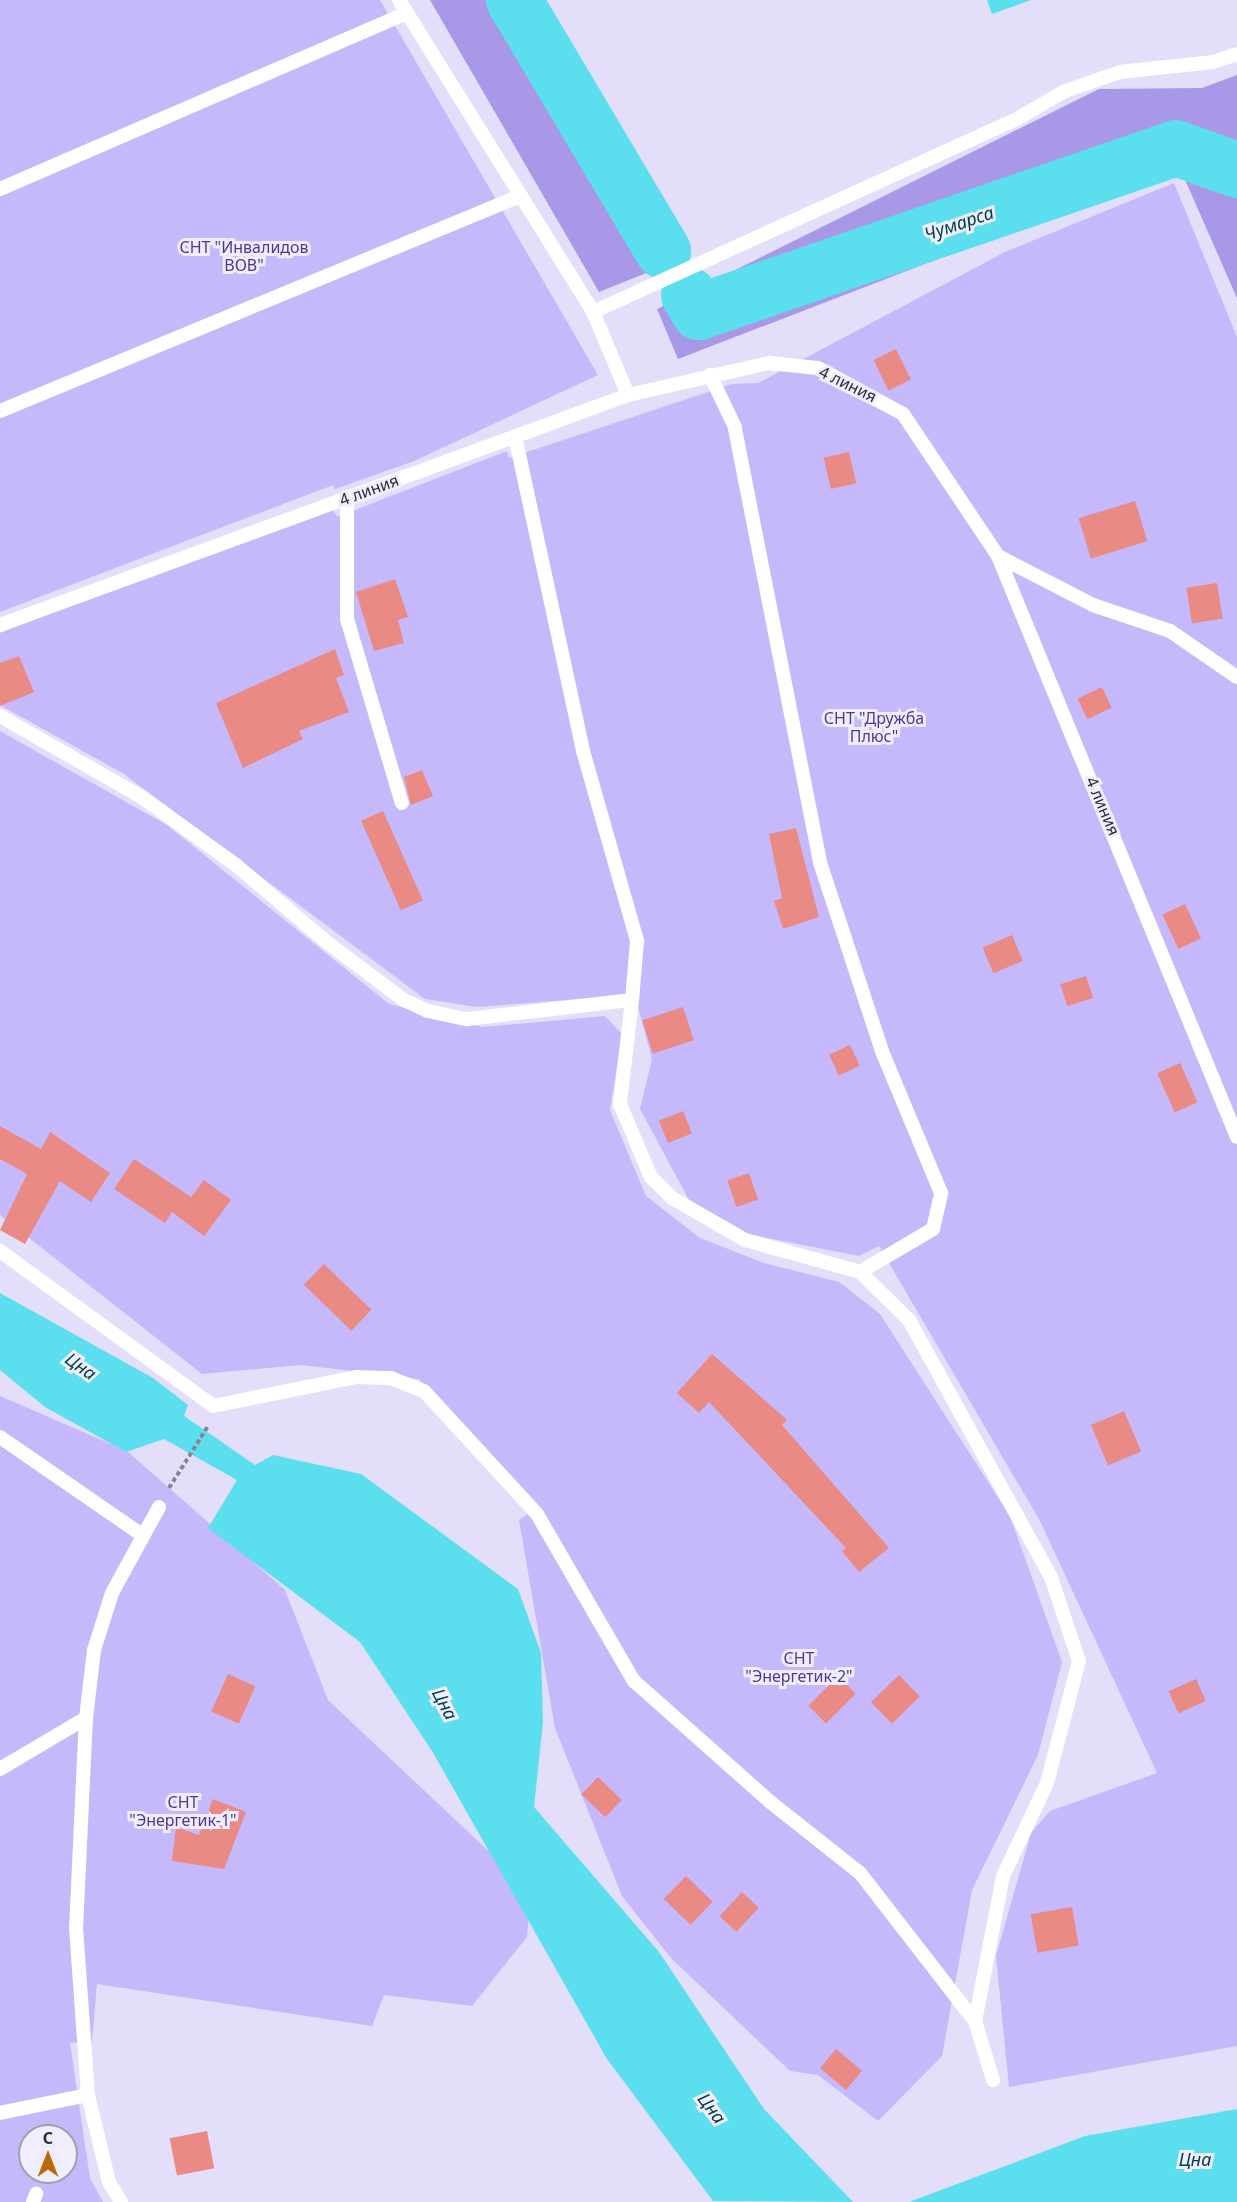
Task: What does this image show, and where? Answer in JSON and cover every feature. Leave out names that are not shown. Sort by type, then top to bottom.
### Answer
[{"type":"lane","points":[[399,0],[593,312],[628,395]]},
{"type":"lane","points":[[0,189],[406,14]]},
{"type":"lane","points":[[593,312],[1017,118],[1065,91],[1120,72],[1213,62],[1237,54]]},
{"type":"lane","points":[[0,411],[520,196]]},
{"type":"lane","name":"4 линия","points":[[0,625],[628,395],[769,363],[796,364],[872,394],[903,414],[998,556],[1237,1137]]},
{"type":"lane","points":[[710,375],[735,427],[820,862],[882,1051],[941,1192],[933,1229],[860,1272]]},
{"type":"lane","points":[[515,436],[583,751],[637,941],[633,1000],[620,1104],[651,1177],[672,1198],[745,1240],[860,1272],[909,1320],[1051,1577],[1079,1661],[1047,1783],[1003,1876],[975,2021]]},
{"type":"lane","points":[[347,498],[347,619],[402,803]]},
{"type":"lane","points":[[998,556],[1093,605],[1170,631],[1237,677]]},
{"type":"lane","points":[[0,716],[143,798],[236,865],[359,967],[428,1011],[467,1019],[633,1000]]},
{"type":"lane","points":[[0,1251],[213,1406],[357,1377],[391,1378],[424,1391],[537,1514],[634,1681],[769,1801],[860,1873],[975,2021],[993,2079]]},
{"type":"lane","points":[[0,1437],[142,1534]]},
{"type":"lane","points":[[121,2202],[109,2182],[88,2095],[76,1929],[87,1718],[101,1627],[111,1593],[159,1507]]},
{"type":"lane","points":[[0,1769],[87,1718]]},
{"type":"lane","points":[[0,2113],[88,2095]]},
{"type":"path","points":[[159,1507],[186,1455],[207,1428]]},
{"type":"green space","name":"СНТ \"Инвалидов ВОВ\"","points":[[0,0],[380,0],[598,375],[414,461],[335,489],[333,485],[0,612]]},
{"type":"green space","name":"СНТ \"Дружба Плюс\"","points":[[1174,183],[1237,337],[1237,2046],[1009,2087],[996,1956],[1031,1833],[1050,1811],[1157,1773],[1040,1521],[879,1246],[859,1256],[747,1234],[689,1200],[640,1109],[652,1059],[637,1003],[618,996],[477,1007],[425,999],[124,774],[0,705],[0,633],[316,510],[333,510],[337,517],[507,451],[509,458],[732,384],[758,383],[1005,252]]},
{"type":"green space","name":"СНТ \"Энергетик-2\"","points":[[0,731],[167,825],[389,1004],[482,1027],[605,1016],[622,1034],[610,1110],[646,1196],[700,1238],[764,1263],[839,1282],[880,1314],[1010,1516],[1062,1662],[1038,1755],[972,1890],[942,2056],[878,2121],[818,2075],[790,2071],[671,1958],[622,1896],[555,1728],[519,1520],[534,1510],[419,1379],[301,1365],[202,1374],[0,1215]]},
{"type":"green space","name":"СНТ \"Энергетик-1\"","points":[[0,1396],[127,1451],[285,1590],[328,1700],[531,1891],[527,1937],[472,2006],[384,1995],[372,2026],[97,1984],[92,2041],[70,2043],[90,2178],[103,2202],[0,2202]]},
{"type":"shaded area","points":[[430,0],[530,0],[681,259],[599,292]]},
{"type":"shaded area","points":[[1237,75],[1237,298],[1179,166],[678,359],[657,309],[1099,89],[1202,88]]},
{"type":"water","points":[[987,0],[1031,0],[992,14]]},
{"type":"water","points":[[0,1293],[153,1378],[188,1405],[184,1416],[255,1465],[273,1455],[361,1474],[518,1589],[541,1653],[543,1722],[534,1807],[659,1952],[764,2109],[853,2202],[713,2201],[607,2059],[432,1751],[360,1642],[208,1528],[237,1480],[164,1439],[126,1452],[45,1407],[0,1370]]},
{"type":"water","name":"Цна","points":[[1237,2109],[1237,2202],[909,2202],[1085,2136]]},
{"type":"building","points":[[896,349],[911,380],[888,391],[874,360]]},
{"type":"building","points":[[849,452],[856,483],[831,489],[824,458]]},
{"type":"building","points":[[1135,501],[1147,541],[1091,558],[1079,518]]},
{"type":"building","points":[[395,579],[408,617],[398,620],[404,643],[374,651],[356,592]]},
{"type":"building","points":[[1217,583],[1223,619],[1192,623],[1186,588]]},
{"type":"building","points":[[335,649],[344,675],[336,678],[349,712],[299,731],[303,739],[243,768],[216,703]]},
{"type":"building","points":[[19,656],[34,692],[0,706],[0,663]]},
{"type":"building","points":[[1102,687],[1112,708],[1087,719],[1078,698]]},
{"type":"building","points":[[422,770],[433,796],[411,805],[404,777]]},
{"type":"building","points":[[383,811],[423,901],[401,910],[361,821]]},
{"type":"building","points":[[796,828],[819,917],[783,929],[774,901],[782,898],[769,834]]},
{"type":"building","points":[[1185,904],[1201,938],[1178,949],[1162,915]]},
{"type":"building","points":[[1012,935],[1023,961],[993,973],[983,948]]},
{"type":"building","points":[[1086,976],[1093,998],[1067,1006],[1060,984]]},
{"type":"building","points":[[683,1007],[694,1040],[653,1054],[642,1020]]},
{"type":"building","points":[[850,1045],[860,1066],[839,1076],[829,1055]]},
{"type":"building","points":[[1180,1063],[1197,1102],[1175,1112],[1157,1073]]},
{"type":"building","points":[[683,1111],[692,1133],[668,1143],[659,1121]]},
{"type":"building","points":[[0,1126],[41,1149],[50,1132],[110,1173],[91,1202],[60,1181],[25,1244],[0,1230],[27,1174],[0,1159]]},
{"type":"building","points":[[134,1159],[191,1197],[204,1180],[231,1200],[204,1236],[172,1212],[165,1223],[114,1189]]},
{"type":"building","points":[[749,1173],[758,1199],[736,1207],[727,1180]]},
{"type":"building","points":[[324,1264],[371,1310],[351,1331],[304,1285]]},
{"type":"building","points":[[712,1354],[787,1420],[782,1425],[889,1548],[859,1572],[842,1551],[846,1548],[709,1402],[699,1413],[677,1393]]},
{"type":"building","points":[[1124,1411],[1141,1452],[1108,1466],[1091,1425]]},
{"type":"building","points":[[228,1674],[255,1686],[239,1724],[211,1711]]},
{"type":"building","points":[[899,1675],[920,1697],[892,1724],[871,1702]]},
{"type":"building","points":[[838,1676],[856,1694],[826,1723],[808,1706]]},
{"type":"building","points":[[1196,1679],[1206,1701],[1178,1713],[1169,1691]]},
{"type":"building","points":[[598,1777],[622,1800],[605,1817],[581,1794]]},
{"type":"building","points":[[213,1799],[246,1812],[224,1869],[172,1861],[176,1827],[199,1835]]},
{"type":"building","points":[[686,1876],[713,1902],[690,1925],[664,1899]]},
{"type":"building","points":[[742,1892],[759,1908],[736,1932],[719,1916]]},
{"type":"building","points":[[1072,1907],[1079,1945],[1037,1953],[1031,1914]]},
{"type":"building","points":[[836,2049],[862,2071],[846,2090],[820,2068]]},
{"type":"building","points":[[207,2131],[214,2168],[177,2176],[170,2138]]},
{"type":"waterway","name":"Чумарса","points":[[514,0],[663,251]]},
{"type":"waterway","name":"Чумарса","points":[[689,295],[699,312],[1176,148],[1237,170]]}]
